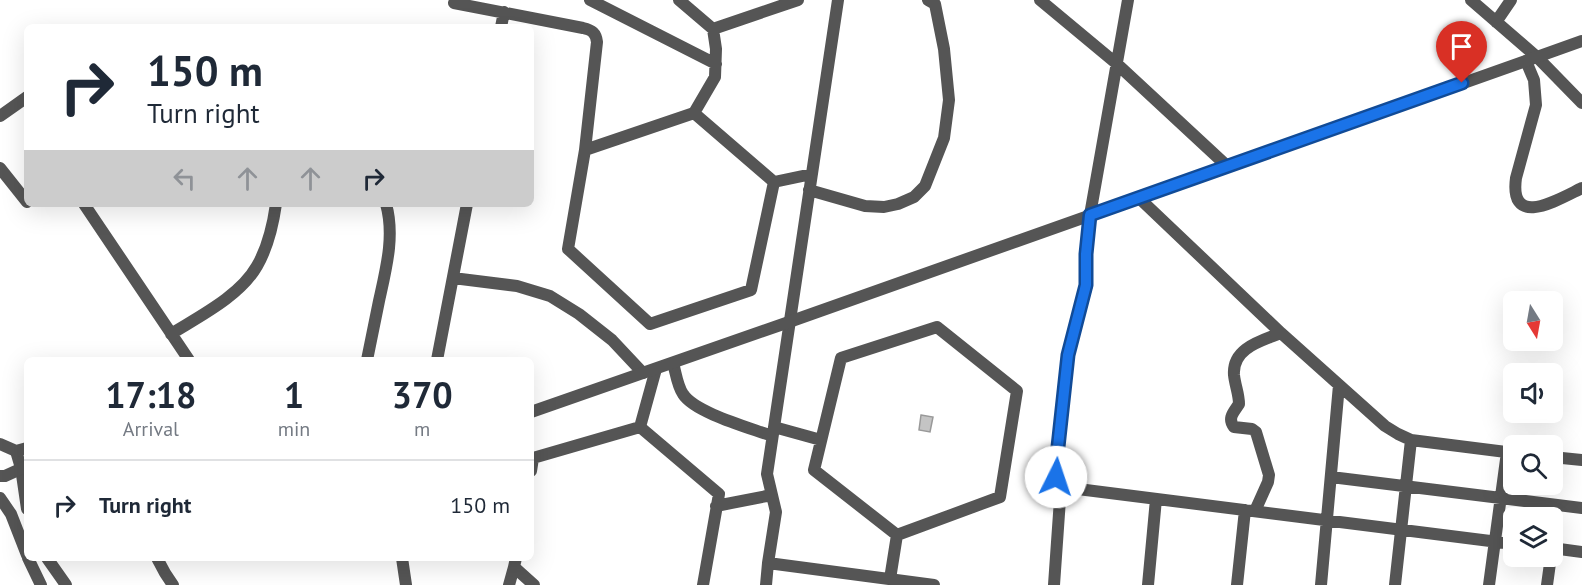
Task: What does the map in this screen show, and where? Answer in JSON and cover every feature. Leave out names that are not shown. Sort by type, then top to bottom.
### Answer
[{"type":"street","points":[[590,0],[716,64]]},
{"type":"street","points":[[585,150],[694,113],[715,76],[713,29],[679,0]]},
{"type":"street","points":[[713,29],[798,0]]},
{"type":"street","points":[[766,585],[776,512],[767,474],[837,5],[826,0]]},
{"type":"street","points":[[810,190],[866,206],[884,207],[914,197],[925,186],[944,138],[949,100],[944,49],[935,4],[928,0]]},
{"type":"street","points":[[1040,0],[1117,64],[1227,166]]},
{"type":"street","points":[[1054,585],[1061,485],[1056,477],[1057,456],[1068,355],[1086,285],[1090,215],[1128,0]]},
{"type":"street","points":[[1471,0],[1582,103]]},
{"type":"street","points":[[1496,22],[1511,0]]},
{"type":"street","points":[[454,3],[589,29],[597,36],[585,150],[568,249],[650,324],[751,290],[774,182]]},
{"type":"street","points":[[502,24],[504,12]]},
{"type":"street","points":[[534,411],[1582,41]]},
{"type":"street","points":[[1532,59],[1536,105],[1516,178],[1518,200],[1529,208],[1540,207],[1582,188]]},
{"type":"street","points":[[0,116],[24,99]]},
{"type":"street","points":[[694,113],[774,182]]},
{"type":"street","points":[[0,168],[24,198]]},
{"type":"street","points":[[774,182],[812,174]]},
{"type":"street","points":[[1139,198],[1281,333],[1385,426],[1411,440],[1503,452]]},
{"type":"street","points":[[86,207],[187,357]]},
{"type":"street","points":[[171,334],[221,303],[240,287],[257,267],[269,238],[275,207]]},
{"type":"street","points":[[368,357],[390,245],[387,207]]},
{"type":"street","points":[[438,357],[466,207]]},
{"type":"street","points":[[453,278],[517,286],[550,296],[579,314],[612,340],[643,373]]},
{"type":"street","points":[[937,327],[1017,391],[1000,497],[897,535],[814,470],[841,358],[937,327]]},
{"type":"street","points":[[1237,585],[1250,511],[1268,482],[1269,475],[1256,432],[1252,429],[1234,427],[1230,419],[1239,404],[1234,374],[1235,365],[1237,358],[1250,346],[1281,333]]},
{"type":"street","points":[[673,363],[683,395],[693,404],[711,413],[773,431],[821,440]]},
{"type":"street","points":[[640,427],[656,369]]},
{"type":"street","points":[[1321,585],[1339,385]]},
{"type":"street","points":[[534,458],[640,427]]},
{"type":"street","points":[[640,427],[719,494],[703,585]]},
{"type":"street","points":[[1395,585],[1411,440]]},
{"type":"street","points":[[0,444],[22,450],[24,467],[0,477]]},
{"type":"street","points":[[1563,458],[1582,460]]},
{"type":"street","points":[[1331,477],[1582,508]]},
{"type":"street","points":[[1061,485],[1070,488],[1503,542]]},
{"type":"street","points":[[1489,585],[1503,488]]},
{"type":"street","points":[[717,506],[772,495]]},
{"type":"street","points":[[0,498],[11,514],[24,546]]},
{"type":"street","points":[[1148,585],[1156,499]]},
{"type":"street","points":[[890,579],[897,535]]},
{"type":"street","points":[[1563,549],[1582,552]]},
{"type":"street","points":[[30,561],[41,585]]},
{"type":"street","points":[[49,561],[66,585]]},
{"type":"street","points":[[159,561],[173,585]]},
{"type":"street","points":[[402,561],[406,585]]},
{"type":"street","points":[[509,585],[515,563]]},
{"type":"street","points":[[515,563],[534,585]]},
{"type":"street","points":[[768,563],[861,580],[890,579],[934,585]]},
{"type":"street","points":[[1547,585],[1549,567]]},
{"type":"building","points":[[921,415],[933,417],[930,432],[919,430]]},
{"type":"route","points":[[1056,477],[1068,355],[1086,285],[1090,215],[1462,83]]}]
